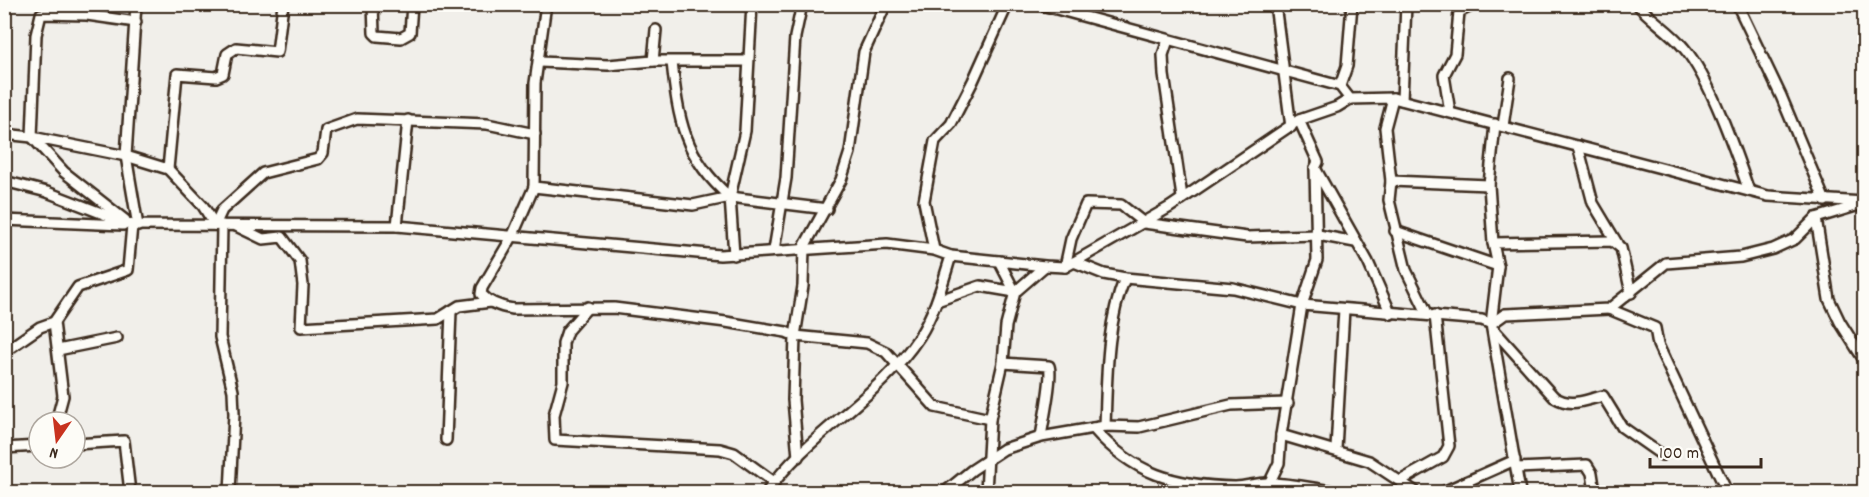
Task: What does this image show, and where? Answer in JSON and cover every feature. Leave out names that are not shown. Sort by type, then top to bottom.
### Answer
[{"type":"street","points":[[4,352],[40,327],[54,322],[78,287],[128,270],[135,225],[126,156],[136,4]]},
{"type":"street","points":[[373,4],[374,33],[401,38],[410,33],[412,4]]},
{"type":"street","points":[[546,4],[540,62],[535,83],[534,187],[512,237],[482,288],[481,294],[492,302],[513,309],[588,307],[714,320],[786,332],[795,336],[867,344],[886,352],[934,407],[990,419]]},
{"type":"street","points":[[734,255],[730,196],[745,131],[752,4]]},
{"type":"street","points":[[774,249],[786,178],[795,37],[802,4]]},
{"type":"street","points":[[798,457],[793,400],[795,336],[803,286],[804,247],[835,195],[850,152],[866,44],[886,4]]},
{"type":"street","points":[[934,250],[924,201],[935,141],[951,123],[1005,10],[1010,4]]},
{"type":"street","points":[[1038,4],[1062,8],[1168,40],[1340,86],[1350,99]]},
{"type":"street","points":[[1275,4],[1281,69],[1290,127]]},
{"type":"street","points":[[1340,86],[1347,66],[1352,4]]},
{"type":"street","points":[[1400,481],[1443,457],[1449,446],[1431,315],[1410,282],[1395,231],[1389,200],[1391,181],[1385,128],[1397,99],[1406,4]]},
{"type":"street","points":[[1450,112],[1444,75],[1455,54],[1459,12],[1475,4]]},
{"type":"street","points":[[1636,4],[1685,49],[1694,62],[1720,114],[1749,191]]},
{"type":"street","points":[[1737,4],[1781,96],[1825,201]]},
{"type":"street","points":[[168,169],[177,74],[216,77],[223,74],[226,54],[236,48],[276,52],[284,5]]},
{"type":"street","points":[[135,225],[64,172],[32,137],[36,36],[41,14],[87,15],[136,22]]},
{"type":"street","points":[[653,61],[656,30]]},
{"type":"street","points":[[1168,40],[1163,55],[1164,75],[1182,197]]},
{"type":"street","points":[[540,62],[608,65],[653,61],[748,61]]},
{"type":"street","points":[[672,62],[679,119],[687,144],[714,183],[730,196]]},
{"type":"street","points":[[1510,78],[1489,184],[1493,243],[1498,266],[1492,327],[1497,371],[1520,492]]},
{"type":"street","points":[[4,220],[135,225],[397,226],[734,255],[774,249],[887,244],[934,250],[951,256],[1065,267],[1144,223],[1299,120],[1337,107],[1350,99],[1397,99],[1782,199],[1864,203]]},
{"type":"street","points":[[230,492],[234,414],[233,391],[220,337],[219,225],[222,210],[263,173],[318,159],[323,153],[326,130],[357,119],[488,124],[536,134]]},
{"type":"street","points":[[397,226],[408,120]]},
{"type":"street","points":[[1267,488],[1279,463],[1281,435],[1288,403],[1302,305],[1317,261],[1315,168],[1318,162],[1299,120]]},
{"type":"street","points":[[4,134],[32,137],[126,156],[168,169],[219,225]]},
{"type":"street","points":[[1578,146],[1593,203],[1625,261],[1630,293]]},
{"type":"street","points":[[1315,168],[1336,201],[1355,242],[1368,262],[1391,314]]},
{"type":"street","points":[[4,181],[47,192],[135,225]]},
{"type":"street","points":[[1391,181],[1489,184]]},
{"type":"street","points":[[534,187],[693,204],[730,196],[827,209]]},
{"type":"street","points":[[1609,309],[1666,263],[1741,257],[1773,249],[1795,239],[1816,218],[1864,203]]},
{"type":"street","points":[[1065,267],[1071,239],[1086,204],[1120,204],[1144,223],[1247,237],[1318,235],[1355,242]]},
{"type":"street","points":[[1816,218],[1829,298],[1840,322],[1864,360]]},
{"type":"street","points":[[234,225],[263,239],[282,237],[300,261],[303,285],[300,327],[438,319],[466,304],[492,302]]},
{"type":"street","points":[[1395,231],[1498,266]]},
{"type":"street","points":[[1493,243],[1564,244],[1592,241],[1617,243]]},
{"type":"street","points":[[767,492],[798,457],[897,365],[918,339],[937,302],[951,256]]},
{"type":"street","points":[[999,261],[1015,291]]},
{"type":"street","points":[[1074,262],[1104,274],[1125,278],[1233,288],[1302,305],[1391,314],[1431,315],[1492,327],[1554,397],[1563,403],[1576,404],[1585,399],[1603,396],[1622,427],[1662,455]]},
{"type":"street","points":[[986,492],[990,419],[1003,363],[1006,326],[1015,291],[1044,266]]},
{"type":"street","points":[[1105,426],[1113,319],[1117,297],[1125,278]]},
{"type":"street","points":[[937,302],[980,286],[1015,291]]},
{"type":"street","points":[[588,307],[567,331],[563,342],[563,382],[554,416],[555,440],[720,448],[734,453],[774,482]]},
{"type":"street","points":[[1335,449],[1344,309]]},
{"type":"street","points":[[1492,327],[1505,314],[1609,309],[1655,328],[1658,345],[1727,492]]},
{"type":"street","points":[[446,440],[452,311]]},
{"type":"street","points":[[54,322],[63,396],[59,410]]},
{"type":"street","points":[[58,350],[117,338]]},
{"type":"street","points":[[1003,363],[1049,366],[1052,373],[1047,388],[1041,437]]},
{"type":"street","points":[[945,492],[1004,449],[1041,437],[1105,426],[1140,427],[1231,405],[1288,403]]},
{"type":"street","points":[[1093,428],[1125,459],[1150,474],[1162,478],[1236,487],[1340,492]]},
{"type":"street","points":[[1281,435],[1335,449],[1369,461],[1416,492]]},
{"type":"street","points":[[87,443],[124,441],[130,492]]},
{"type":"street","points":[[4,448],[27,447]]},
{"type":"street","points":[[1443,492],[1516,464],[1587,465],[1592,473],[1595,492]]}]
